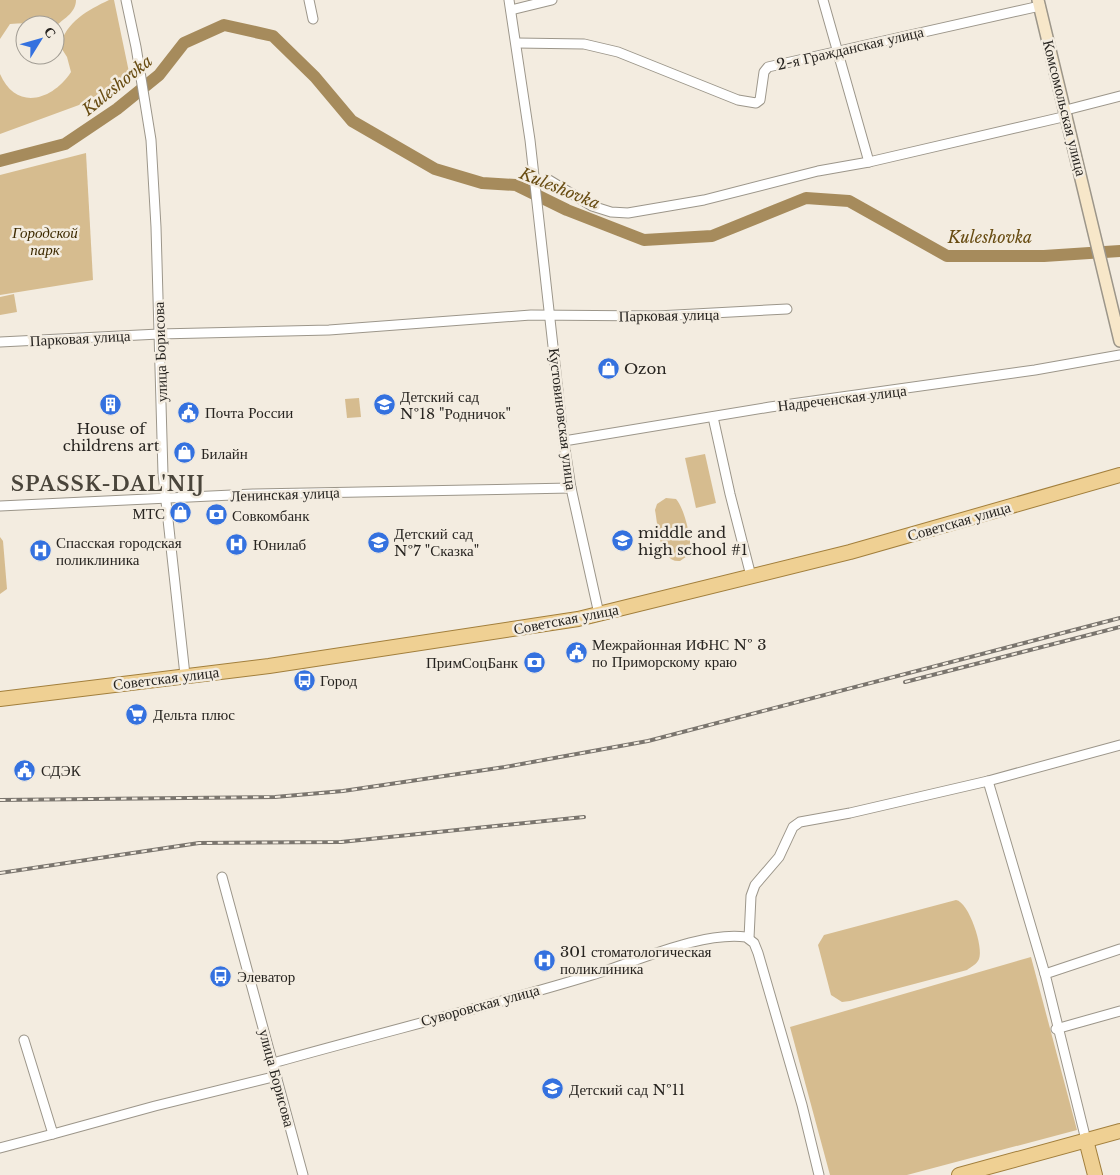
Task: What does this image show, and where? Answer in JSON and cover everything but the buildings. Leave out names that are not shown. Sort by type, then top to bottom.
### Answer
[{"type":"main road","name":"Комсомольская улица","points":[[1039,3],[1092,216],[1120,341]]},
{"type":"main road","name":"Советская улица","points":[[0,699],[269,666],[495,633],[599,614],[850,552],[1120,475]]},
{"type":"main road","points":[[959,1175],[1120,1131]]},
{"type":"main road","points":[[1086,1140],[1095,1175]]},
{"type":"street","name":"улица Борисова","points":[[126,0],[148,118],[156,226],[164,474],[185,675]]},
{"type":"street","points":[[309,0],[313,19]]},
{"type":"street","points":[[509,0],[517,43]]},
{"type":"street","points":[[511,10],[552,0]]},
{"type":"street","points":[[823,0],[869,162]]},
{"type":"street","name":"2-я Гражданская улица","points":[[517,43],[584,44],[618,52],[654,68],[750,103],[756,103],[760,100],[764,72],[768,67],[1039,3]]},
{"type":"street","name":"Кустовиновская улица","points":[[517,43],[570,488],[599,614]]},
{"type":"street","points":[[550,180],[592,206],[622,214],[704,200],[818,170],[869,162],[1066,113],[1120,96]]},
{"type":"street","name":"Парковая улица","points":[[0,342],[159,334],[329,330],[550,316],[657,316],[787,309]]},
{"type":"street","name":"Надреченская улица","points":[[564,440],[1035,370],[1120,355]]},
{"type":"street","points":[[713,417],[751,576]]},
{"type":"street","name":"Ленинская улица","points":[[0,506],[167,497],[570,488]]},
{"type":"street","points":[[819,1175],[802,1105],[758,953],[749,938],[752,896],[755,885],[778,857],[793,827],[800,822],[850,813],[988,781],[1120,745]]},
{"type":"street","points":[[988,781],[1045,974],[1056,1029],[1086,1140]]},
{"type":"street","name":"улица Борисова","points":[[222,877],[303,1175]]},
{"type":"street","name":"Суворовская улица","points":[[273,1063],[592,975],[686,944],[727,936],[749,938]]},
{"type":"street","points":[[1045,974],[1120,949]]},
{"type":"street","points":[[1056,1029],[1120,1011]]},
{"type":"street","points":[[24,1040],[53,1134]]},
{"type":"street","points":[[0,1148],[155,1106],[277,1076]]},
{"type":"green space","points":[[0,0],[76,0],[74,8],[65,19],[65,15],[15,15],[15,24],[10,24],[0,39]]},
{"type":"green space","points":[[109,0],[114,0],[130,77],[79,105],[0,134],[0,74],[7,86],[15,93],[24,97],[34,98],[54,90],[71,72],[65,54],[65,34],[79,18]]},
{"type":"green space","name":"Городской парк","points":[[86,153],[93,280],[0,295],[0,175]]},
{"type":"green space","points":[[14,294],[17,312],[0,315],[0,297]]},
{"type":"green space","points":[[359,398],[361,417],[347,418],[345,399]]},
{"type":"green space","points":[[705,454],[716,503],[696,508],[685,458]]},
{"type":"green space","points":[[666,498],[676,499],[682,509],[687,525],[691,549],[690,554],[680,561],[673,560],[668,556],[664,550],[659,533],[655,510],[657,504]]},
{"type":"green space","points":[[0,537],[3,541],[7,589],[0,594]]},
{"type":"green space","points":[[956,900],[966,909],[977,936],[980,953],[978,961],[974,965],[967,970],[850,1001],[842,1002],[831,995],[818,945],[824,935]]},
{"type":"green space","points":[[1031,957],[1077,1130],[907,1175],[830,1175],[790,1027]]},
{"type":"waterway","name":"Kuleshovka","points":[[0,161],[65,144],[117,109],[159,75],[184,43],[224,25],[273,36],[315,77],[352,121],[435,169],[482,183],[516,185],[567,210],[644,240],[712,236],[806,198],[849,201],[947,256],[1044,256],[1120,251]]},
{"type":"railway","points":[[0,800],[275,797],[343,791],[505,767],[648,741],[1120,618]]},
{"type":"railway","points":[[905,682],[1120,627]]},
{"type":"railway","points":[[0,873],[199,843],[341,842],[584,817]]},
{"type":"place","name":"Ozon","points":[[608,368]]},
{"type":"place","name":"House of childrens art","points":[[111,405]]},
{"type":"place","name":"Детский сад №18 \"Родничок\"","points":[[384,405]]},
{"type":"place","name":"Почта России","points":[[189,412]]},
{"type":"place","name":"Билайн","points":[[185,453]]},
{"type":"place","name":"МТС","points":[[181,513]]},
{"type":"place","name":"Совкомбанк","points":[[216,515]]},
{"type":"place","name":"middle and high school #1","points":[[622,541]]},
{"type":"place","name":"Детский сад №7 \"Сказка\"","points":[[378,542]]},
{"type":"place","name":"Юнилаб","points":[[237,544]]},
{"type":"place","name":"Спасская городская поликлиника","points":[[40,551]]},
{"type":"place","name":"Межрайонная ИФНС № 3 по Приморскому краю","points":[[576,653]]},
{"type":"place","name":"ПримСоцБанк","points":[[534,662]]},
{"type":"place","name":"Город","points":[[304,680]]},
{"type":"place","name":"Дельта плюс","points":[[137,714]]},
{"type":"place","name":"СДЭК","points":[[25,770]]},
{"type":"place","name":"301 стоматологическая поликлиника","points":[[544,960]]},
{"type":"place","name":"Элеватор","points":[[221,976]]},
{"type":"place","name":"Детский сад №11","points":[[553,1089]]},
{"type":"district","name":"SPASSK-DAL'NIJ","points":[[108,484]]}]
